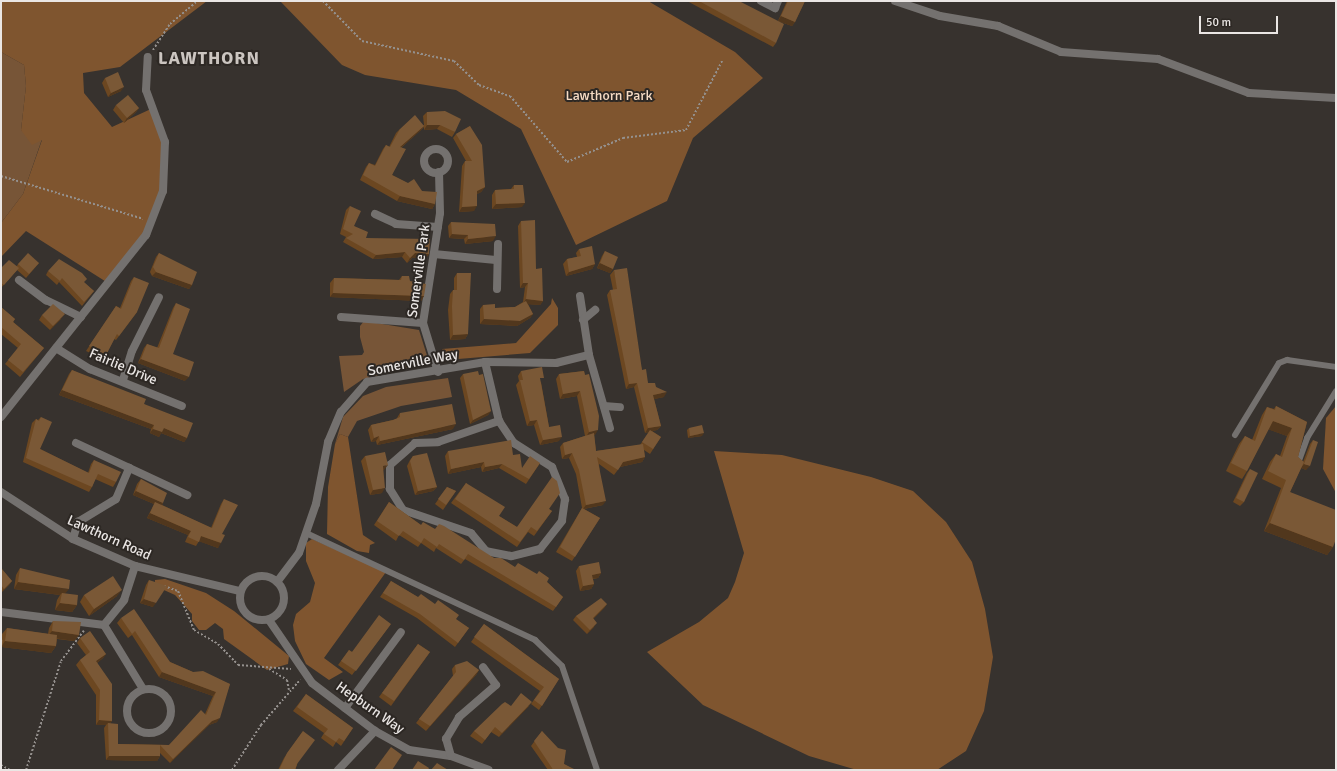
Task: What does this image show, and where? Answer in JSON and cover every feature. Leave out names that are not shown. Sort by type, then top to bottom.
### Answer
[{"type":"street","points":[[761,1],[775,8],[778,1]]},
{"type":"street","points":[[895,1],[940,16],[998,26],[1061,52],[1158,59],[1249,93],[1336,98]]},
{"type":"street","points":[[1,417],[146,235],[152,221],[163,191],[165,142],[146,90],[148,57]]},
{"type":"street","name":"Somerville Park","points":[[438,372],[423,323],[438,227],[439,172]]},
{"type":"street","points":[[375,214],[396,224],[438,227]]},
{"type":"street","points":[[497,289],[496,260],[498,244]]},
{"type":"street","points":[[434,254],[496,260]]},
{"type":"street","points":[[19,280],[46,300],[81,317]]},
{"type":"street","points":[[123,380],[132,350],[159,296]]},
{"type":"street","points":[[580,296],[589,355],[610,428]]},
{"type":"street","points":[[584,320],[595,310]]},
{"type":"street","points":[[341,317],[423,323]]},
{"type":"street","name":"Fairlie Drive","points":[[56,348],[90,368],[123,380],[182,406]]},
{"type":"street","name":"Somerville Way","points":[[277,582],[299,553],[316,504],[328,442],[341,412],[367,382],[438,372],[485,362],[556,363],[589,355]]},
{"type":"street","points":[[485,362],[499,421],[514,443],[552,467],[565,499],[562,521],[540,549],[511,556],[486,551],[471,534],[403,510],[390,489],[390,465],[415,443],[438,442],[499,421]]},
{"type":"street","points":[[604,406],[620,407]]},
{"type":"street","points":[[76,443],[187,495]]},
{"type":"street","points":[[73,539],[78,522],[116,499],[129,468]]},
{"type":"street","name":"Lawthorn Road","points":[[1,492],[73,539],[135,566],[240,591]]},
{"type":"street","points":[[104,625],[124,600],[135,566]]},
{"type":"street","points":[[257,576],[277,582],[283,590],[283,606],[269,620],[254,619],[246,614],[240,591],[257,576]]},
{"type":"street","points":[[1,612],[104,625]]},
{"type":"street","name":"Hepburn Way","points":[[269,620],[306,674],[345,708],[375,731],[410,750],[451,756],[489,770]]},
{"type":"street","points":[[104,625],[143,689],[161,693],[170,708],[168,721],[154,732],[136,728],[128,719],[129,701],[143,689]]},
{"type":"street","points":[[345,708],[401,632]]},
{"type":"street","points":[[451,756],[446,739],[459,717],[496,685],[483,667]]},
{"type":"street","points":[[338,770],[375,731]]},
{"type":"lane","points":[[1234,435],[1279,363],[1287,360],[1336,367]]},
{"type":"lane","points":[[1297,466],[1307,438],[1336,391]]},
{"type":"lane","points":[[306,533],[535,640],[562,666],[597,770]]},
{"type":"path","points":[[148,57],[170,24],[197,1]]},
{"type":"path","points":[[323,1],[362,41],[454,61],[479,85],[510,96],[567,162],[623,138],[686,130],[722,61]]},
{"type":"path","points":[[1,176],[152,221]]},
{"type":"path","points":[[156,583],[178,591],[194,630],[218,644],[232,661],[250,668],[294,669]]},
{"type":"path","points":[[26,770],[61,661],[86,623]]},
{"type":"path","points":[[266,668],[286,680],[289,691]]},
{"type":"path","points":[[232,770],[289,691],[306,674]]},
{"type":"path","points":[[1,765],[10,770]]},
{"type":"shaded area","points":[[1,52],[24,65],[26,86],[21,130],[42,139],[23,194],[1,223]]},
{"type":"shaded area","points":[[364,321],[419,330],[429,362],[363,379],[344,392],[339,356],[362,355],[364,352],[360,337],[360,326]]},
{"type":"shaded area","points":[[448,378],[452,397],[401,406],[357,421],[348,437],[340,434],[335,444],[343,417],[363,396],[386,387]]},
{"type":"green space","points":[[1,1],[207,1],[120,67],[83,73],[84,93],[112,127],[153,108],[165,142],[163,191],[146,235],[108,283],[26,231],[1,257],[1,223],[23,194],[42,140],[32,145],[21,130],[26,86],[24,65],[1,52]]},
{"type":"green space","name":"Lawthorn Park","points":[[280,1],[648,1],[735,52],[763,78],[693,138],[667,201],[576,245],[521,129],[456,90],[365,75],[342,65]]},
{"type":"green space","points":[[552,298],[558,308],[558,325],[530,353],[446,360],[442,349],[516,343],[551,304]]},
{"type":"green space","points":[[1336,406],[1336,493],[1323,469],[1326,418]]},
{"type":"green space","points":[[340,434],[348,437],[363,535],[375,543],[370,545],[369,553],[357,551],[327,534],[328,487],[335,444]]},
{"type":"green space","points":[[714,451],[782,455],[871,477],[913,491],[946,522],[972,562],[985,609],[993,657],[984,711],[966,751],[937,770],[857,770],[809,756],[703,705],[647,652],[699,622],[728,598],[735,582],[744,553]]},
{"type":"green space","points":[[312,539],[386,572],[324,658],[343,672],[329,680],[306,664],[295,641],[293,625],[296,614],[310,602],[315,583],[306,561],[306,543]]},
{"type":"green space","points":[[165,579],[206,593],[234,611],[289,656],[288,664],[267,670],[224,639],[223,629],[215,623],[206,630],[199,630],[192,621],[192,614],[175,595],[155,586],[155,580]]},
{"type":"building","points":[[699,1],[739,1],[784,24],[776,43]]},
{"type":"building","points":[[788,1],[805,1],[795,22],[781,16]]},
{"type":"building","points":[[118,72],[124,87],[111,93],[105,78]]},
{"type":"building","points":[[128,95],[139,108],[127,118],[116,105]]},
{"type":"building","points":[[445,111],[461,119],[455,132],[440,125],[427,125],[427,112]]},
{"type":"building","points":[[415,115],[424,126],[400,147],[406,149],[392,175],[408,183],[414,179],[422,191],[437,192],[435,204],[400,196],[363,175],[369,163],[375,166],[386,145],[390,147],[400,129]]},
{"type":"building","points":[[470,126],[482,145],[485,187],[477,191],[477,206],[462,207],[465,161],[472,161],[456,134]]},
{"type":"building","points":[[514,185],[523,185],[525,203],[496,204],[495,190],[514,189]]},
{"type":"building","points":[[350,206],[361,211],[354,226],[368,232],[366,238],[430,239],[429,254],[415,253],[410,258],[405,252],[376,255],[346,238],[353,234],[343,229]]},
{"type":"building","points":[[535,220],[536,269],[542,268],[543,301],[526,299],[528,283],[523,283],[521,221]]},
{"type":"building","points":[[451,222],[495,224],[496,236],[468,239],[468,235],[452,234]]},
{"type":"building","points":[[592,246],[595,264],[569,272],[567,259],[581,256],[579,249]]},
{"type":"building","points":[[605,251],[618,257],[613,269],[600,263]]},
{"type":"building","points":[[28,253],[39,263],[29,274],[18,264]]},
{"type":"building","points":[[159,253],[197,272],[192,285],[156,272],[153,267]]},
{"type":"building","points":[[59,259],[82,273],[87,279],[84,282],[94,291],[84,302],[62,278],[60,281],[48,271]]},
{"type":"building","points":[[9,260],[19,268],[4,285],[1,283],[1,268]]},
{"type":"building","points":[[627,268],[642,370],[646,369],[648,383],[655,383],[656,387],[667,392],[653,395],[661,426],[648,428],[637,383],[629,384],[610,290],[617,289],[614,270]]},
{"type":"building","points":[[457,273],[471,273],[468,334],[453,335],[453,290],[457,290]]},
{"type":"building","points":[[402,276],[409,276],[410,281],[426,284],[424,296],[333,293],[334,278],[401,280]]},
{"type":"building","points":[[134,277],[149,283],[137,312],[119,336],[117,334],[106,355],[89,346],[116,306],[121,309]]},
{"type":"building","points":[[526,301],[533,314],[520,321],[484,319],[483,305],[495,304],[495,308],[515,307]]},
{"type":"building","points":[[176,303],[190,309],[173,354],[194,362],[189,377],[141,359],[147,344],[159,348]]},
{"type":"building","points":[[53,304],[65,314],[53,326],[42,315]]},
{"type":"building","points":[[1,307],[15,319],[13,322],[44,348],[23,372],[8,360],[21,344],[1,327]]},
{"type":"building","points":[[542,367],[544,378],[540,378],[549,427],[560,425],[562,437],[543,440],[537,420],[530,421],[520,380],[523,380],[521,371]]},
{"type":"building","points":[[72,370],[146,399],[144,404],[193,423],[187,438],[164,428],[162,432],[153,429],[154,425],[62,390]]},
{"type":"building","points":[[478,371],[479,375],[483,374],[491,411],[473,420],[463,374]]},
{"type":"building","points":[[584,371],[585,375],[589,374],[599,416],[598,430],[589,432],[580,391],[563,394],[559,374]]},
{"type":"building","points":[[452,404],[456,424],[380,441],[379,436],[374,438],[371,425],[393,420],[400,417],[400,413]]},
{"type":"building","points":[[1276,406],[1307,422],[1298,457],[1304,462],[1290,492],[1336,510],[1336,539],[1333,547],[1270,523],[1286,480],[1268,471],[1276,454],[1282,457],[1292,428],[1273,421],[1247,471],[1231,463],[1245,436],[1255,441],[1267,407],[1275,410]]},
{"type":"building","points":[[41,417],[52,422],[40,449],[89,473],[94,460],[121,472],[116,482],[98,474],[92,487],[26,458],[36,419],[39,421]]},
{"type":"building","points":[[702,425],[704,433],[690,436],[689,428]]},
{"type":"building","points":[[650,430],[661,437],[653,449],[642,442]]},
{"type":"building","points":[[594,433],[596,451],[643,444],[645,457],[623,462],[618,470],[597,457],[606,501],[586,505],[579,470],[572,453],[565,455],[563,443]]},
{"type":"building","points":[[511,440],[513,455],[520,454],[522,468],[530,456],[540,463],[529,479],[502,464],[485,467],[484,462],[451,469],[448,451]]},
{"type":"building","points":[[1313,440],[1318,442],[1310,466],[1304,464]]},
{"type":"building","points":[[385,452],[388,465],[383,466],[385,488],[373,490],[365,456]]},
{"type":"building","points":[[427,453],[437,487],[418,491],[410,461],[413,456]]},
{"type":"building","points":[[1250,469],[1258,473],[1244,502],[1236,498]]},
{"type":"building","points":[[552,477],[557,481],[560,493],[549,509],[552,511],[537,531],[531,527],[520,542],[455,499],[466,483],[505,507],[499,516],[517,527]]},
{"type":"building","points":[[141,479],[167,493],[163,503],[136,491]]},
{"type":"building","points":[[447,487],[456,491],[446,505],[438,499]]},
{"type":"building","points":[[224,499],[238,505],[222,534],[225,535],[221,543],[201,536],[199,542],[188,537],[191,531],[150,513],[155,502],[212,528]]},
{"type":"building","points":[[389,502],[421,525],[423,522],[435,529],[439,524],[494,558],[501,558],[515,567],[518,563],[537,574],[539,571],[549,578],[547,582],[563,597],[556,607],[468,554],[464,560],[439,544],[437,547],[424,538],[421,543],[403,531],[399,536],[377,521]]},
{"type":"building","points":[[582,508],[600,518],[575,557],[560,547]]},
{"type":"building","points":[[599,562],[601,573],[592,575],[594,584],[583,586],[579,566]]},
{"type":"building","points":[[1,568],[12,581],[4,589],[1,585]]},
{"type":"building","points":[[20,568],[70,580],[69,589],[18,582]]},
{"type":"building","points":[[113,576],[122,590],[94,609],[84,595]]},
{"type":"building","points":[[149,580],[167,586],[156,603],[144,599]]},
{"type":"building","points":[[391,581],[418,597],[421,594],[435,604],[438,600],[459,615],[456,619],[469,628],[458,643],[420,614],[383,593]]},
{"type":"building","points":[[62,593],[78,595],[77,605],[60,603]]},
{"type":"building","points":[[601,598],[607,604],[593,618],[597,623],[590,630],[576,616]]},
{"type":"building","points":[[134,609],[170,662],[193,672],[203,671],[230,684],[220,718],[212,721],[173,759],[160,745],[160,756],[109,756],[108,723],[118,724],[118,744],[169,745],[201,710],[206,715],[216,692],[162,672],[135,631],[132,634],[121,618]]},
{"type":"building","points":[[379,615],[391,624],[356,671],[341,661],[349,650],[352,652]]},
{"type":"building","points":[[53,621],[81,622],[79,635],[52,631]]},
{"type":"building","points":[[484,624],[559,679],[542,706],[534,700],[544,687],[474,637]]},
{"type":"building","points":[[7,628],[57,635],[56,646],[5,641]]},
{"type":"building","points":[[90,631],[106,654],[96,661],[112,684],[112,721],[99,720],[100,690],[80,660],[90,652],[80,638]]},
{"type":"building","points":[[1,639],[3,640],[1,653]]},
{"type":"building","points":[[418,644],[430,652],[394,701],[382,693]]},
{"type":"building","points":[[467,661],[479,670],[430,726],[419,719],[456,672],[455,665]]},
{"type":"building","points":[[521,693],[532,702],[502,733],[495,727],[485,740],[474,731],[502,704],[505,702],[511,706]]},
{"type":"building","points":[[306,694],[353,728],[344,741],[339,738],[336,742],[324,734],[328,729],[297,707]]},
{"type":"building","points":[[303,731],[315,740],[297,764],[295,770],[279,770],[287,753]]},
{"type":"building","points":[[542,731],[558,748],[566,750],[564,764],[574,770],[553,770],[534,741]]},
{"type":"building","points":[[391,747],[402,755],[392,770],[374,770]]},
{"type":"building","points":[[418,761],[429,768],[428,770],[412,770]]},
{"type":"building","points":[[437,763],[448,770],[431,770]]},
{"type":"district","name":"LAWTHORN","points":[[209,58]]}]
